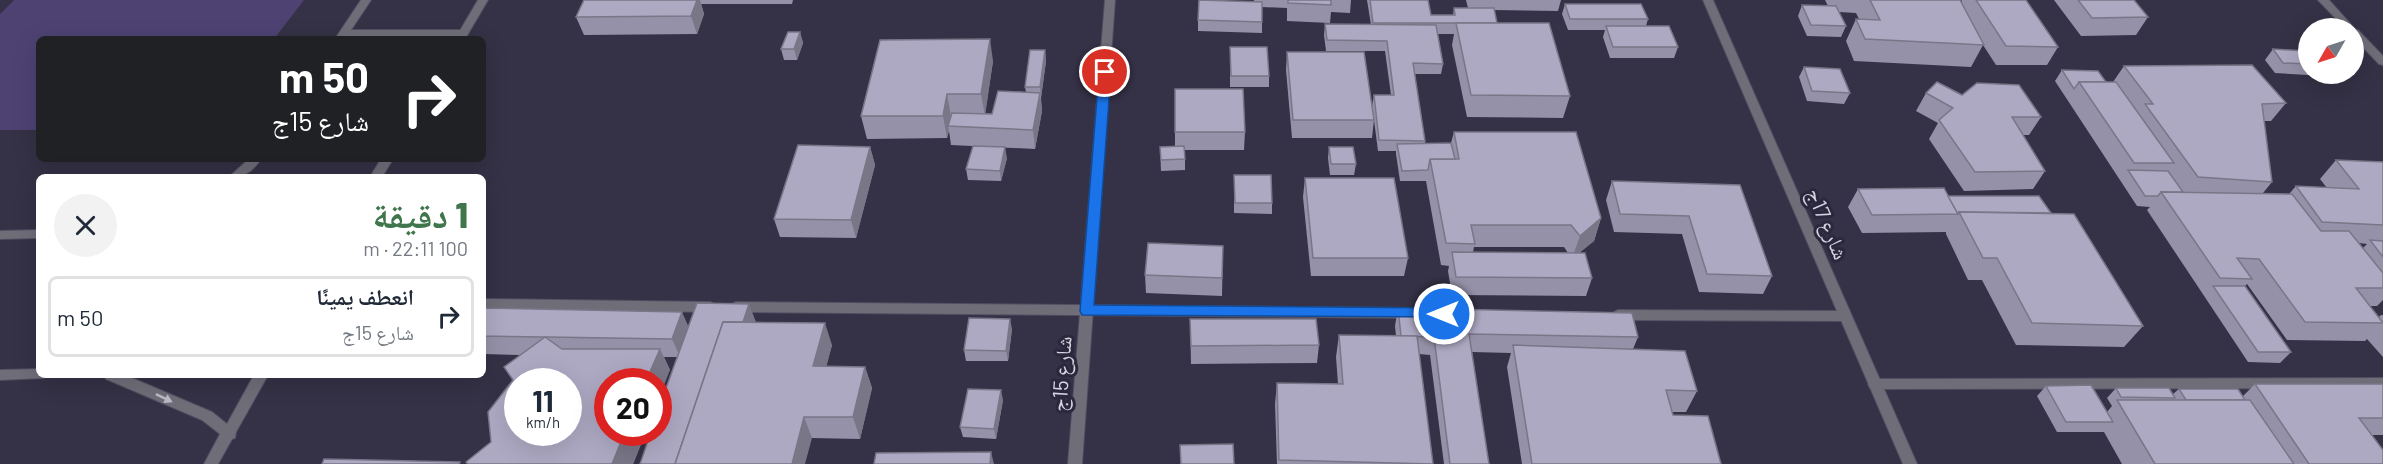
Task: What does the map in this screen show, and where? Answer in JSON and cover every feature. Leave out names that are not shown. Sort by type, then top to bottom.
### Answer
[{"type":"street","points":[[342,36],[366,0]]},
{"type":"street","points":[[342,36],[461,36],[483,0]]},
{"type":"street","name":"شارع 15ج","points":[[1075,464],[1110,0]]},
{"type":"street","name":"شارع 17ج","points":[[1708,0],[1910,464]]},
{"type":"street","points":[[2323,0],[2340,18]]},
{"type":"street","points":[[2364,42],[2383,62]]},
{"type":"street","points":[[239,174],[253,162]]},
{"type":"street","points":[[0,236],[36,234]]},
{"type":"street","points":[[486,304],[1420,313]]},
{"type":"street","points":[[1609,315],[1845,316]]},
{"type":"street","points":[[0,375],[36,374]]},
{"type":"street","points":[[118,378],[207,416],[230,434]]},
{"type":"street","points":[[211,464],[230,434],[259,378]]},
{"type":"street","points":[[1875,384],[2383,383]]},
{"type":"shaded area","points":[[14,0],[304,0],[276,36],[36,36],[36,130],[0,130],[0,14]]},
{"type":"building","points":[[584,0],[697,0],[691,16],[576,17]]},
{"type":"building","points":[[1199,0],[1262,2],[1262,22],[1198,20]]},
{"type":"building","points":[[1288,0],[1331,0],[1331,5],[1288,3]]},
{"type":"building","points":[[1370,0],[1428,0],[1431,15],[1455,15],[1454,8],[1494,8],[1497,23],[1373,23]]},
{"type":"building","points":[[1870,0],[1960,0],[1984,45],[1865,39],[1856,19],[1880,20]]},
{"type":"building","points":[[1976,0],[2026,0],[2058,47],[2006,46]]},
{"type":"building","points":[[2078,0],[2134,0],[2148,17],[2092,18]]},
{"type":"building","points":[[1565,4],[1641,4],[1648,19],[1570,19]]},
{"type":"building","points":[[1802,5],[1836,6],[1846,26],[1811,25]]},
{"type":"building","points":[[1456,23],[1549,23],[1570,96],[1471,95]]},
{"type":"building","points":[[1325,24],[1436,25],[1443,64],[1413,63],[1425,141],[1379,140],[1374,95],[1394,95],[1387,41],[1327,40]]},
{"type":"building","points":[[1606,26],[1669,26],[1678,47],[1613,47]]},
{"type":"building","points":[[788,32],[800,32],[794,49],[781,49]]},
{"type":"building","points":[[990,39],[981,94],[947,94],[943,116],[861,116],[880,40]]},
{"type":"building","points":[[1230,47],[1267,47],[1269,76],[1231,76]]},
{"type":"building","points":[[2273,49],[2298,51],[2298,64],[2283,63]]},
{"type":"building","points":[[1030,50],[1045,50],[1040,87],[1025,87]]},
{"type":"building","points":[[1287,52],[1364,52],[1374,120],[1293,120]]},
{"type":"building","points":[[2252,65],[2286,103],[2262,104],[2272,182],[2198,177],[2145,104],[2153,104],[2124,66]]},
{"type":"building","points":[[1804,67],[1840,69],[1850,93],[1812,91]]},
{"type":"building","points":[[2062,70],[2098,71],[2106,82],[2079,82],[2074,89]]},
{"type":"building","points":[[1937,82],[1962,95],[1977,83],[2019,85],[2041,117],[2012,117],[2045,171],[1975,172],[1939,120],[1953,108],[1926,93]]},
{"type":"building","points":[[2079,82],[2116,82],[2174,163],[2134,163]]},
{"type":"building","points":[[1175,89],[1243,89],[1245,132],[1175,132]]},
{"type":"building","points":[[998,91],[1040,93],[1033,130],[948,126],[952,113],[992,114]]},
{"type":"building","points":[[1454,132],[1576,132],[1601,218],[1580,236],[1571,225],[1471,225],[1475,244],[1446,243],[1430,159],[1459,159]]},
{"type":"building","points":[[1451,143],[1455,159],[1430,159],[1428,170],[1402,171],[1397,144]]},
{"type":"building","points":[[798,145],[870,147],[851,220],[774,219]]},
{"type":"building","points":[[973,146],[1005,147],[1000,171],[966,169]]},
{"type":"building","points":[[1184,146],[1185,159],[1161,160],[1160,147]]},
{"type":"building","points":[[1329,147],[1353,147],[1356,164],[1331,164]]},
{"type":"building","points":[[2336,160],[2383,162],[2383,225],[2322,222],[2296,186],[2359,189]]},
{"type":"building","points":[[2128,170],[2168,171],[2183,192],[2161,192],[2158,196],[2145,196]]},
{"type":"building","points":[[1234,175],[1271,175],[1272,203],[1235,203]]},
{"type":"building","points":[[1305,178],[1394,178],[1408,258],[1313,258]]},
{"type":"building","points":[[1612,181],[1740,185],[1772,276],[1707,274],[1689,216],[1620,214]]},
{"type":"building","points":[[1944,188],[1958,214],[1872,215],[1858,189]]},
{"type":"building","points":[[2161,192],[2292,194],[2321,231],[2349,231],[2383,273],[2383,288],[2356,288],[2383,323],[2305,322],[2259,259],[2237,258],[2252,279],[2220,278]]},
{"type":"building","points":[[1948,196],[2039,196],[2051,213],[1959,212],[1958,214]]},
{"type":"building","points":[[1959,212],[2074,214],[2143,326],[2032,323],[1997,258],[1983,258]]},
{"type":"building","points":[[2370,240],[2383,241],[2383,257]]},
{"type":"building","points":[[1148,243],[1223,246],[1222,278],[1145,275]]},
{"type":"building","points":[[1452,252],[1585,253],[1592,278],[1456,277]]},
{"type":"building","points":[[2213,286],[2245,286],[2291,352],[2258,352]]},
{"type":"building","points":[[697,303],[749,304],[743,322],[723,322],[675,464],[640,464],[646,446],[672,446],[672,372]]},
{"type":"building","points":[[486,308],[682,312],[672,339],[486,336]]},
{"type":"building","points":[[1398,308],[1632,313],[1638,337],[1469,334],[1489,464],[1450,464],[1434,337],[1401,336]]},
{"type":"building","points":[[969,318],[1010,319],[1006,351],[964,350]]},
{"type":"building","points":[[1190,319],[1316,319],[1319,345],[1191,346]]},
{"type":"building","points":[[723,322],[825,323],[813,366],[865,367],[853,417],[804,417],[792,464],[675,464]]},
{"type":"building","points":[[1339,335],[1417,336],[1433,464],[1279,460],[1277,383],[1343,384]]},
{"type":"building","points":[[545,337],[562,349],[660,349],[652,368],[594,368],[594,446],[619,446],[612,464],[468,464],[466,462],[491,442],[488,412],[504,392],[504,446],[582,446],[582,368],[505,368]]},
{"type":"building","points":[[1513,345],[1685,351],[1697,391],[1666,390],[1673,415],[1708,416],[1721,464],[1532,464]]},
{"type":"building","points":[[2255,384],[2383,384],[2383,418],[2359,418],[2383,450],[2383,464],[2309,464]]},
{"type":"building","points":[[2091,385],[2113,422],[2066,422],[2046,386]]},
{"type":"building","points":[[2116,388],[2169,388],[2175,398],[2121,397]]},
{"type":"building","points":[[968,389],[1001,390],[994,429],[960,427]]},
{"type":"building","points":[[2179,389],[2238,389],[2245,400],[2186,400]]},
{"type":"building","points":[[2117,400],[2250,400],[2294,464],[2155,464]]},
{"type":"building","points":[[1233,444],[1234,464],[1181,464],[1180,445]]},
{"type":"building","points":[[991,452],[990,464],[874,464],[876,453]]},
{"type":"building","points":[[324,459],[460,462],[459,464],[322,464]]},
{"type":"route","points":[[1105,72],[1087,311],[1444,314]]}]
